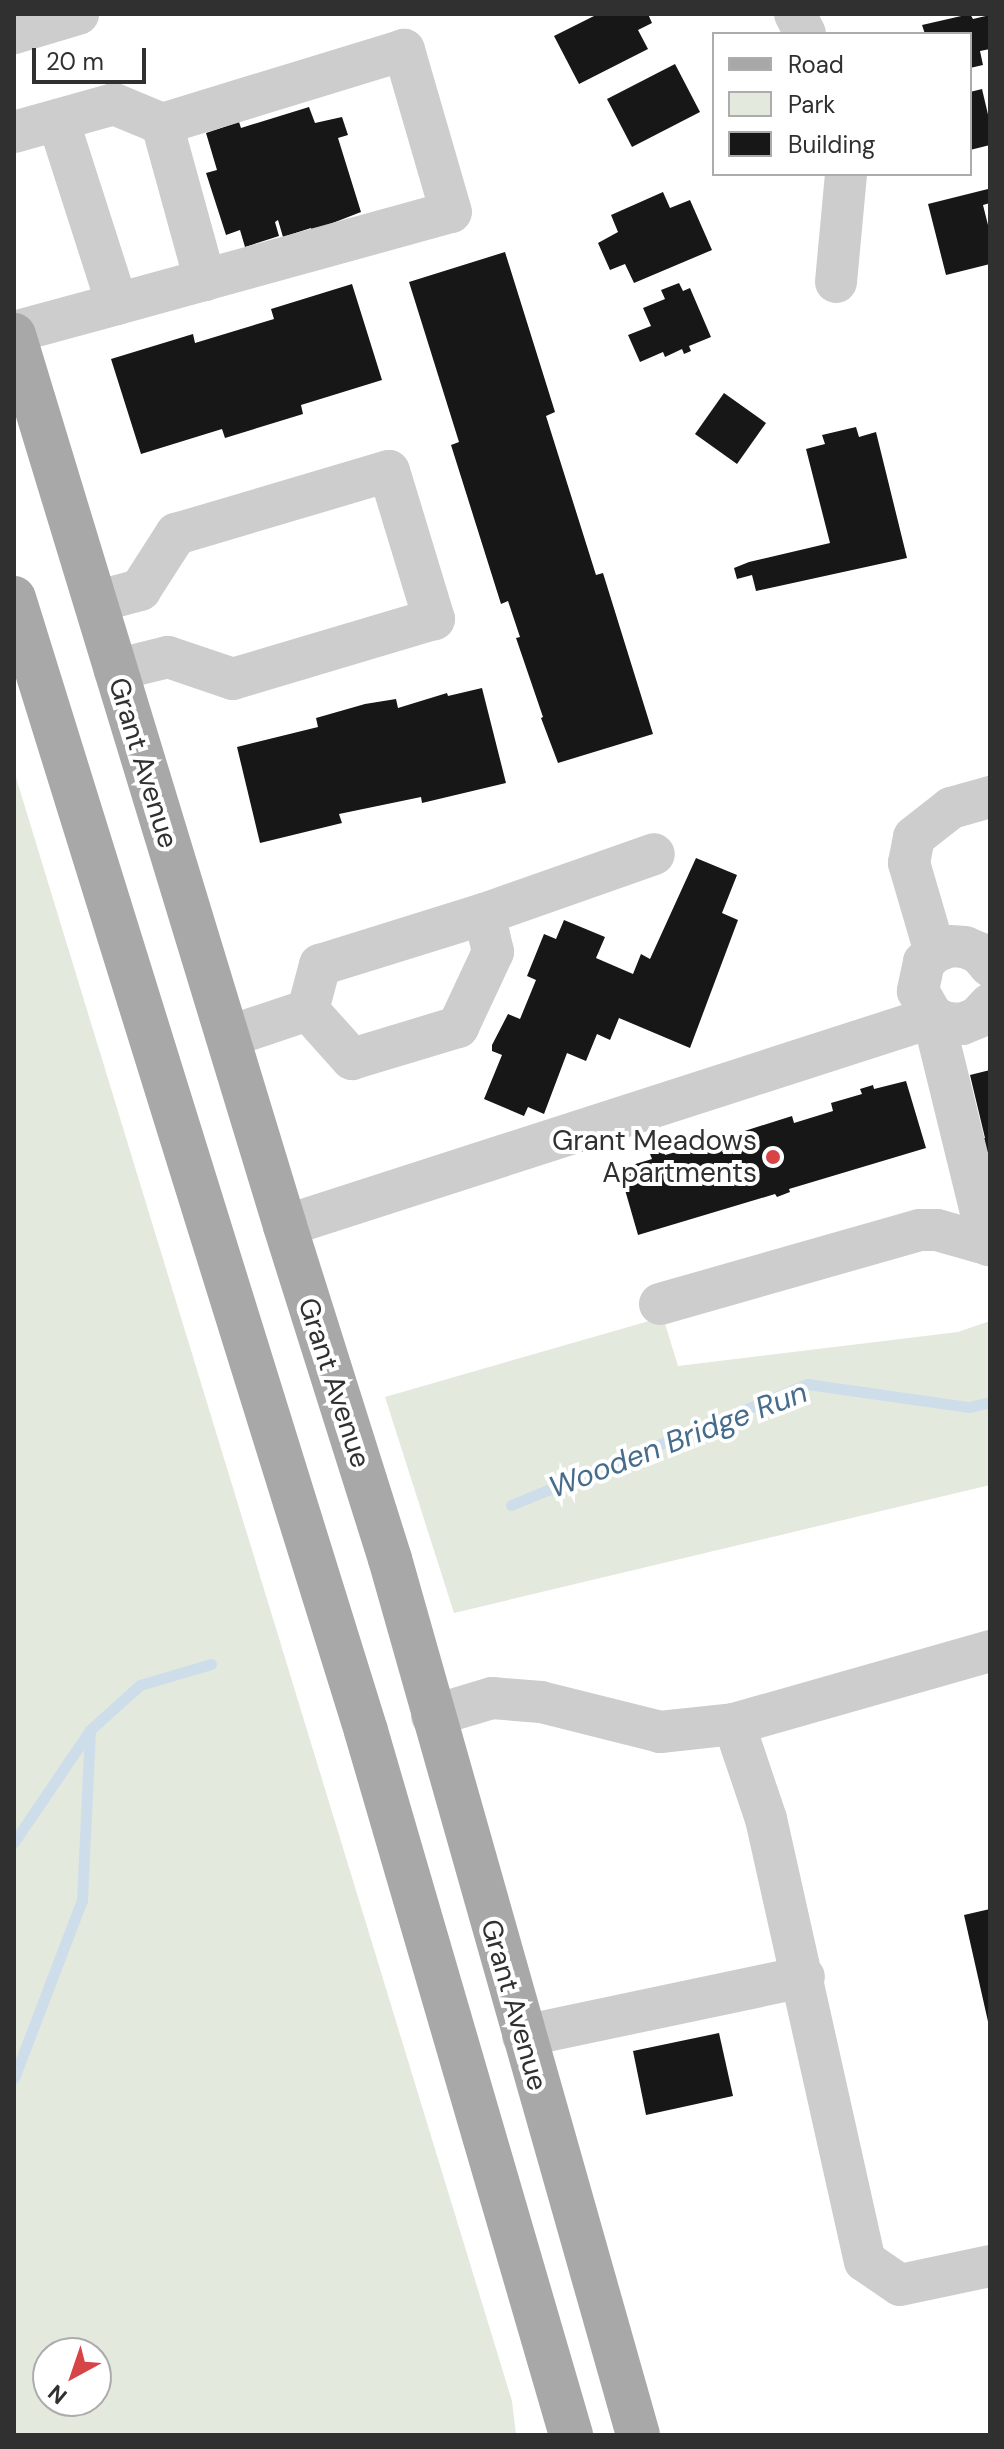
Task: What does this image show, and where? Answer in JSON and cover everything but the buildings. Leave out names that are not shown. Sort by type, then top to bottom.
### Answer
[{"type":"main road","name":"Grant Avenue","points":[[14,334],[285,1226],[390,1559],[638,2435]]},
{"type":"main road","points":[[14,598],[366,1731],[571,2435]]},
{"type":"main road","points":[[366,1731],[432,1716]]},
{"type":"street","points":[[14,33],[78,14]]},
{"type":"street","points":[[795,14],[804,32]]},
{"type":"street","points":[[14,132],[114,104],[162,124],[404,50],[451,212],[14,334]]},
{"type":"street","points":[[58,120],[117,304]]},
{"type":"street","points":[[162,124],[205,280]]},
{"type":"street","points":[[836,282],[846,176]]},
{"type":"street","points":[[95,602],[140,590],[176,534],[389,471],[434,619],[233,679],[168,657],[115,670]]},
{"type":"street","points":[[935,952],[909,863],[914,837],[951,808],[990,797]]},
{"type":"street","points":[[308,1010],[320,965],[484,914],[654,854]]},
{"type":"street","points":[[308,1010],[352,1059],[458,1027],[493,952],[484,914]]},
{"type":"street","points":[[660,1304],[920,1230],[937,1230],[989,1245],[933,1017],[918,991],[924,962],[935,952],[950,946],[965,947],[979,953],[990,966]]},
{"type":"street","points":[[285,1226],[933,1017],[962,1024],[977,1018],[990,1004]]},
{"type":"street","points":[[227,1037],[308,1010]]},
{"type":"street","points":[[432,1716],[492,1698],[541,1702],[660,1732],[734,1724],[990,1651]]},
{"type":"street","points":[[734,1724],[766,1819],[804,1977],[865,2261],[900,2285],[990,2266]]},
{"type":"street","points":[[523,2036],[804,1977]]},
{"type":"green space","points":[[14,771],[512,2401],[516,2435],[14,2435]]},
{"type":"green space","points":[[663,1317],[678,1366],[958,1332],[990,1321],[990,1485],[454,1613],[385,1397]]},
{"type":"waterway","name":"Wooden Bridge Run","points":[[511,1505],[807,1384],[969,1407],[990,1402]]},
{"type":"waterway","name":"Wooden Bridge Run","points":[[14,1842],[90,1730],[140,1685],[211,1664]]},
{"type":"waterway","name":"Wooden Bridge Run","points":[[14,2078],[82,1900],[90,1730]]},
{"type":"place","name":"Grant Meadows Apartments","points":[[773,1157]]}]
